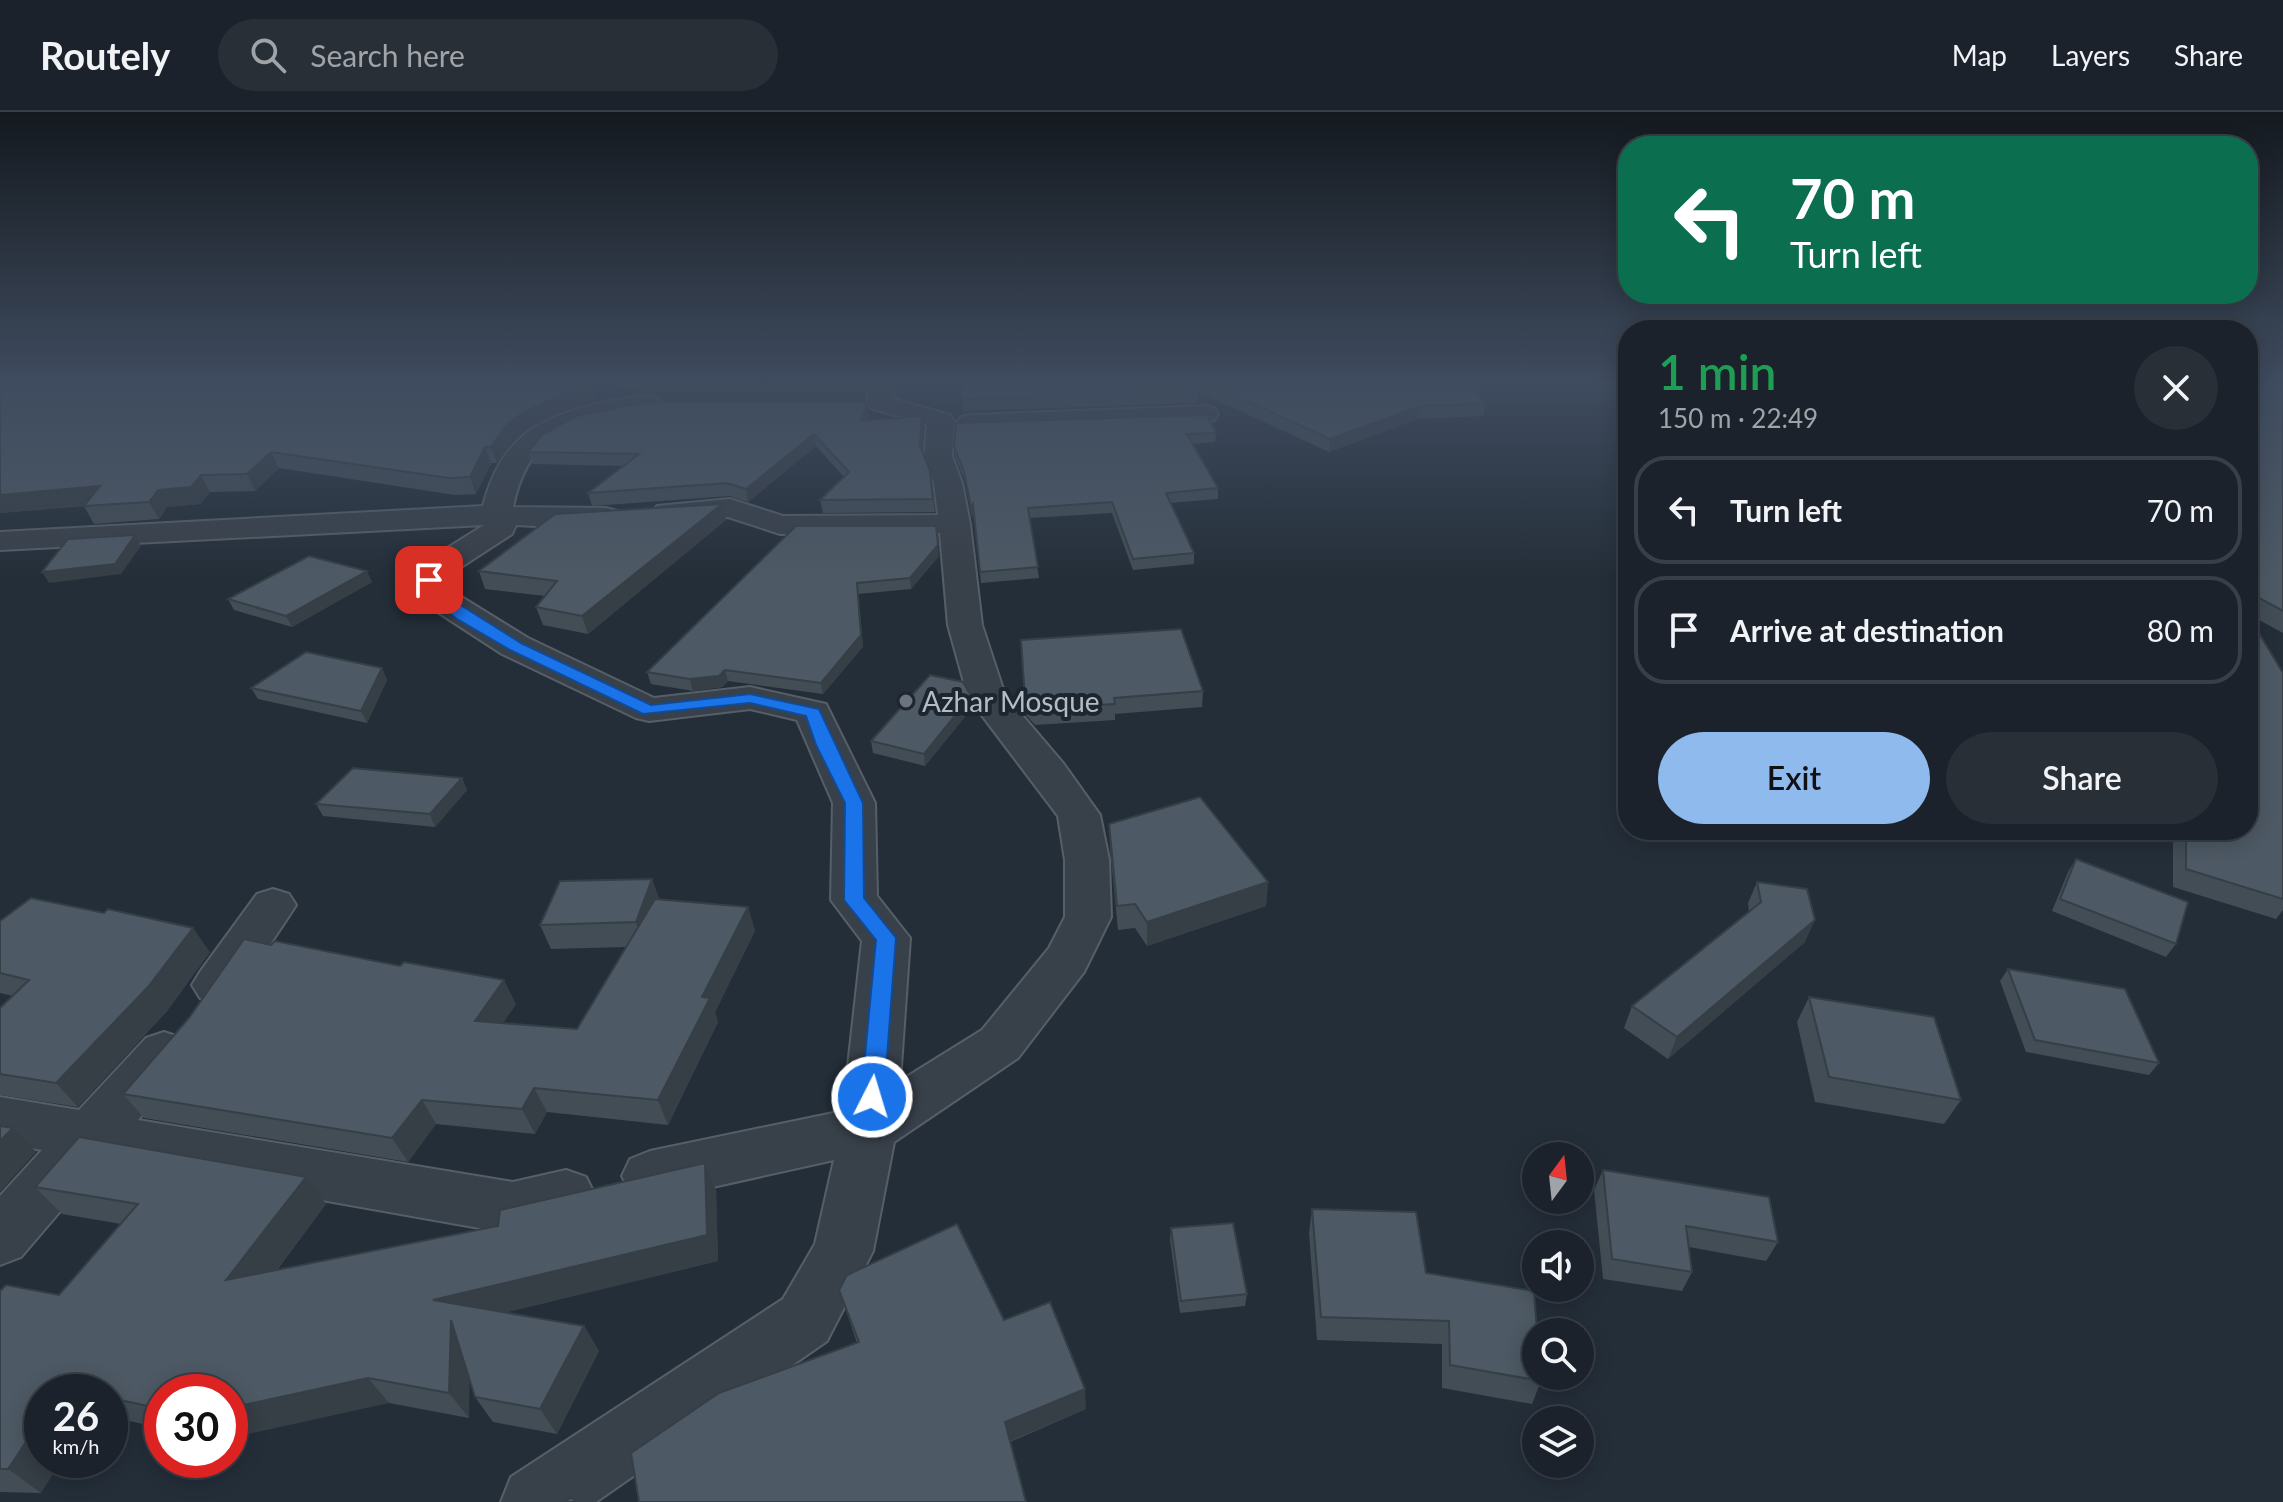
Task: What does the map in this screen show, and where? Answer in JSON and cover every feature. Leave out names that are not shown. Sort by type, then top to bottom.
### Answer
[{"type":"street","points":[[526,449],[518,455],[505,479],[496,515],[501,527],[441,566],[429,580],[431,593],[515,646],[649,710],[750,698],[813,712],[825,745],[854,803],[854,900],[886,938],[869,1129],[843,1251],[805,1320],[536,1502]]},
{"type":"street","points":[[0,1120],[513,1208],[869,1129],[1000,1044],[1067,959],[1088,917],[1087,860],[1079,815],[1049,772],[987,697],[965,625],[955,524],[939,449]]},
{"type":"street","points":[[0,541],[301,527],[354,520],[496,515],[574,519],[730,508],[780,525],[955,524]]},
{"type":"street","points":[[0,1238],[187,1027],[273,905]]},
{"type":"building","points":[[0,449],[484,449],[470,477],[449,478],[271,452],[247,474],[201,475],[191,487],[158,490],[149,502],[84,506],[100,486],[0,495]]},
{"type":"building","points":[[531,449],[796,449],[746,489],[727,483],[588,493],[639,454],[528,452]]},
{"type":"building","points":[[828,449],[921,449],[930,471],[933,499],[820,500],[849,472]]},
{"type":"building","points":[[955,449],[1196,449],[1218,488],[1166,493],[1194,553],[1133,559],[1112,502],[1028,508],[1038,567],[980,572],[973,504],[971,507],[964,472]]},
{"type":"building","points":[[2258,449],[2283,449],[2283,611],[2258,597]]},
{"type":"building","points":[[722,504],[582,616],[536,607],[557,581],[479,571],[555,514]]},
{"type":"building","points":[[796,526],[936,526],[938,545],[910,578],[857,583],[861,635],[821,683],[725,670],[719,676],[690,679],[647,672]]},
{"type":"building","points":[[135,535],[115,564],[42,572],[68,539]]},
{"type":"building","points":[[309,556],[367,571],[286,616],[228,599]]},
{"type":"building","points":[[1181,629],[1203,691],[1114,698],[1115,704],[1034,709],[1025,699],[1021,640]]},
{"type":"building","points":[[2258,632],[2283,673],[2283,899],[2186,869],[2186,840],[2258,840]]},
{"type":"building","points":[[306,652],[382,668],[361,711],[251,688]]},
{"type":"building","points":[[930,675],[963,682],[971,696],[924,754],[871,741]]},
{"type":"building","points":[[353,768],[462,778],[430,814],[316,804]]},
{"type":"building","points":[[1200,797],[1268,882],[1147,922],[1135,904],[1117,906],[1109,824]]},
{"type":"building","points":[[2076,859],[2188,902],[2176,944],[2060,899]]},
{"type":"building","points":[[652,879],[636,922],[540,925],[560,881]]},
{"type":"building","points":[[1757,882],[1807,889],[1815,920],[1677,1037],[1632,1006],[1761,902]]},
{"type":"building","points":[[31,898],[104,913],[108,909],[193,928],[148,987],[56,1083],[0,1074],[0,1008],[29,980],[0,973],[0,921]]},
{"type":"building","points":[[655,899],[748,907],[702,997],[710,998],[658,1100],[534,1088],[522,1109],[422,1100],[392,1138],[123,1094],[189,1018],[244,939],[271,945],[275,941],[400,966],[404,962],[504,980],[475,1021],[577,1029]]},
{"type":"building","points":[[2008,969],[2125,989],[2159,1063],[2035,1040]]},
{"type":"building","points":[[1809,997],[1934,1017],[1961,1100],[1829,1077]]},
{"type":"building","points":[[0,1126],[13,1128],[0,1141]]},
{"type":"building","points":[[79,1137],[306,1177],[226,1280],[498,1226],[500,1210],[705,1163],[707,1235],[433,1300],[584,1326],[540,1409],[475,1397],[451,1320],[449,1393],[368,1378],[248,1404],[248,1374],[144,1374],[144,1405],[128,1402],[128,1374],[24,1374],[24,1445],[8,1469],[0,1469],[0,1291],[6,1285],[59,1295],[138,1204],[35,1187]]},
{"type":"building","points":[[1603,1170],[1769,1197],[1778,1242],[1686,1226],[1692,1272],[1612,1259]]},
{"type":"building","points":[[1312,1209],[1416,1212],[1426,1273],[1522,1289],[1522,1302],[1535,1302],[1536,1318],[1522,1318],[1522,1378],[1450,1365],[1449,1321],[1321,1317]]},
{"type":"building","points":[[1233,1223],[1247,1294],[1181,1301],[1171,1228]]},
{"type":"building","points":[[957,1224],[1004,1320],[1050,1302],[1085,1389],[1005,1422],[1026,1502],[639,1502],[631,1453],[719,1393],[859,1342],[839,1290],[847,1275]]},
{"type":"place","name":"Azhar Mosque","points":[[906,701]]},
{"type":"route","points":[[429,580],[431,593],[462,615],[515,646],[649,710],[750,698],[813,712],[825,745],[854,803],[854,900],[886,938],[872,1097]]}]
